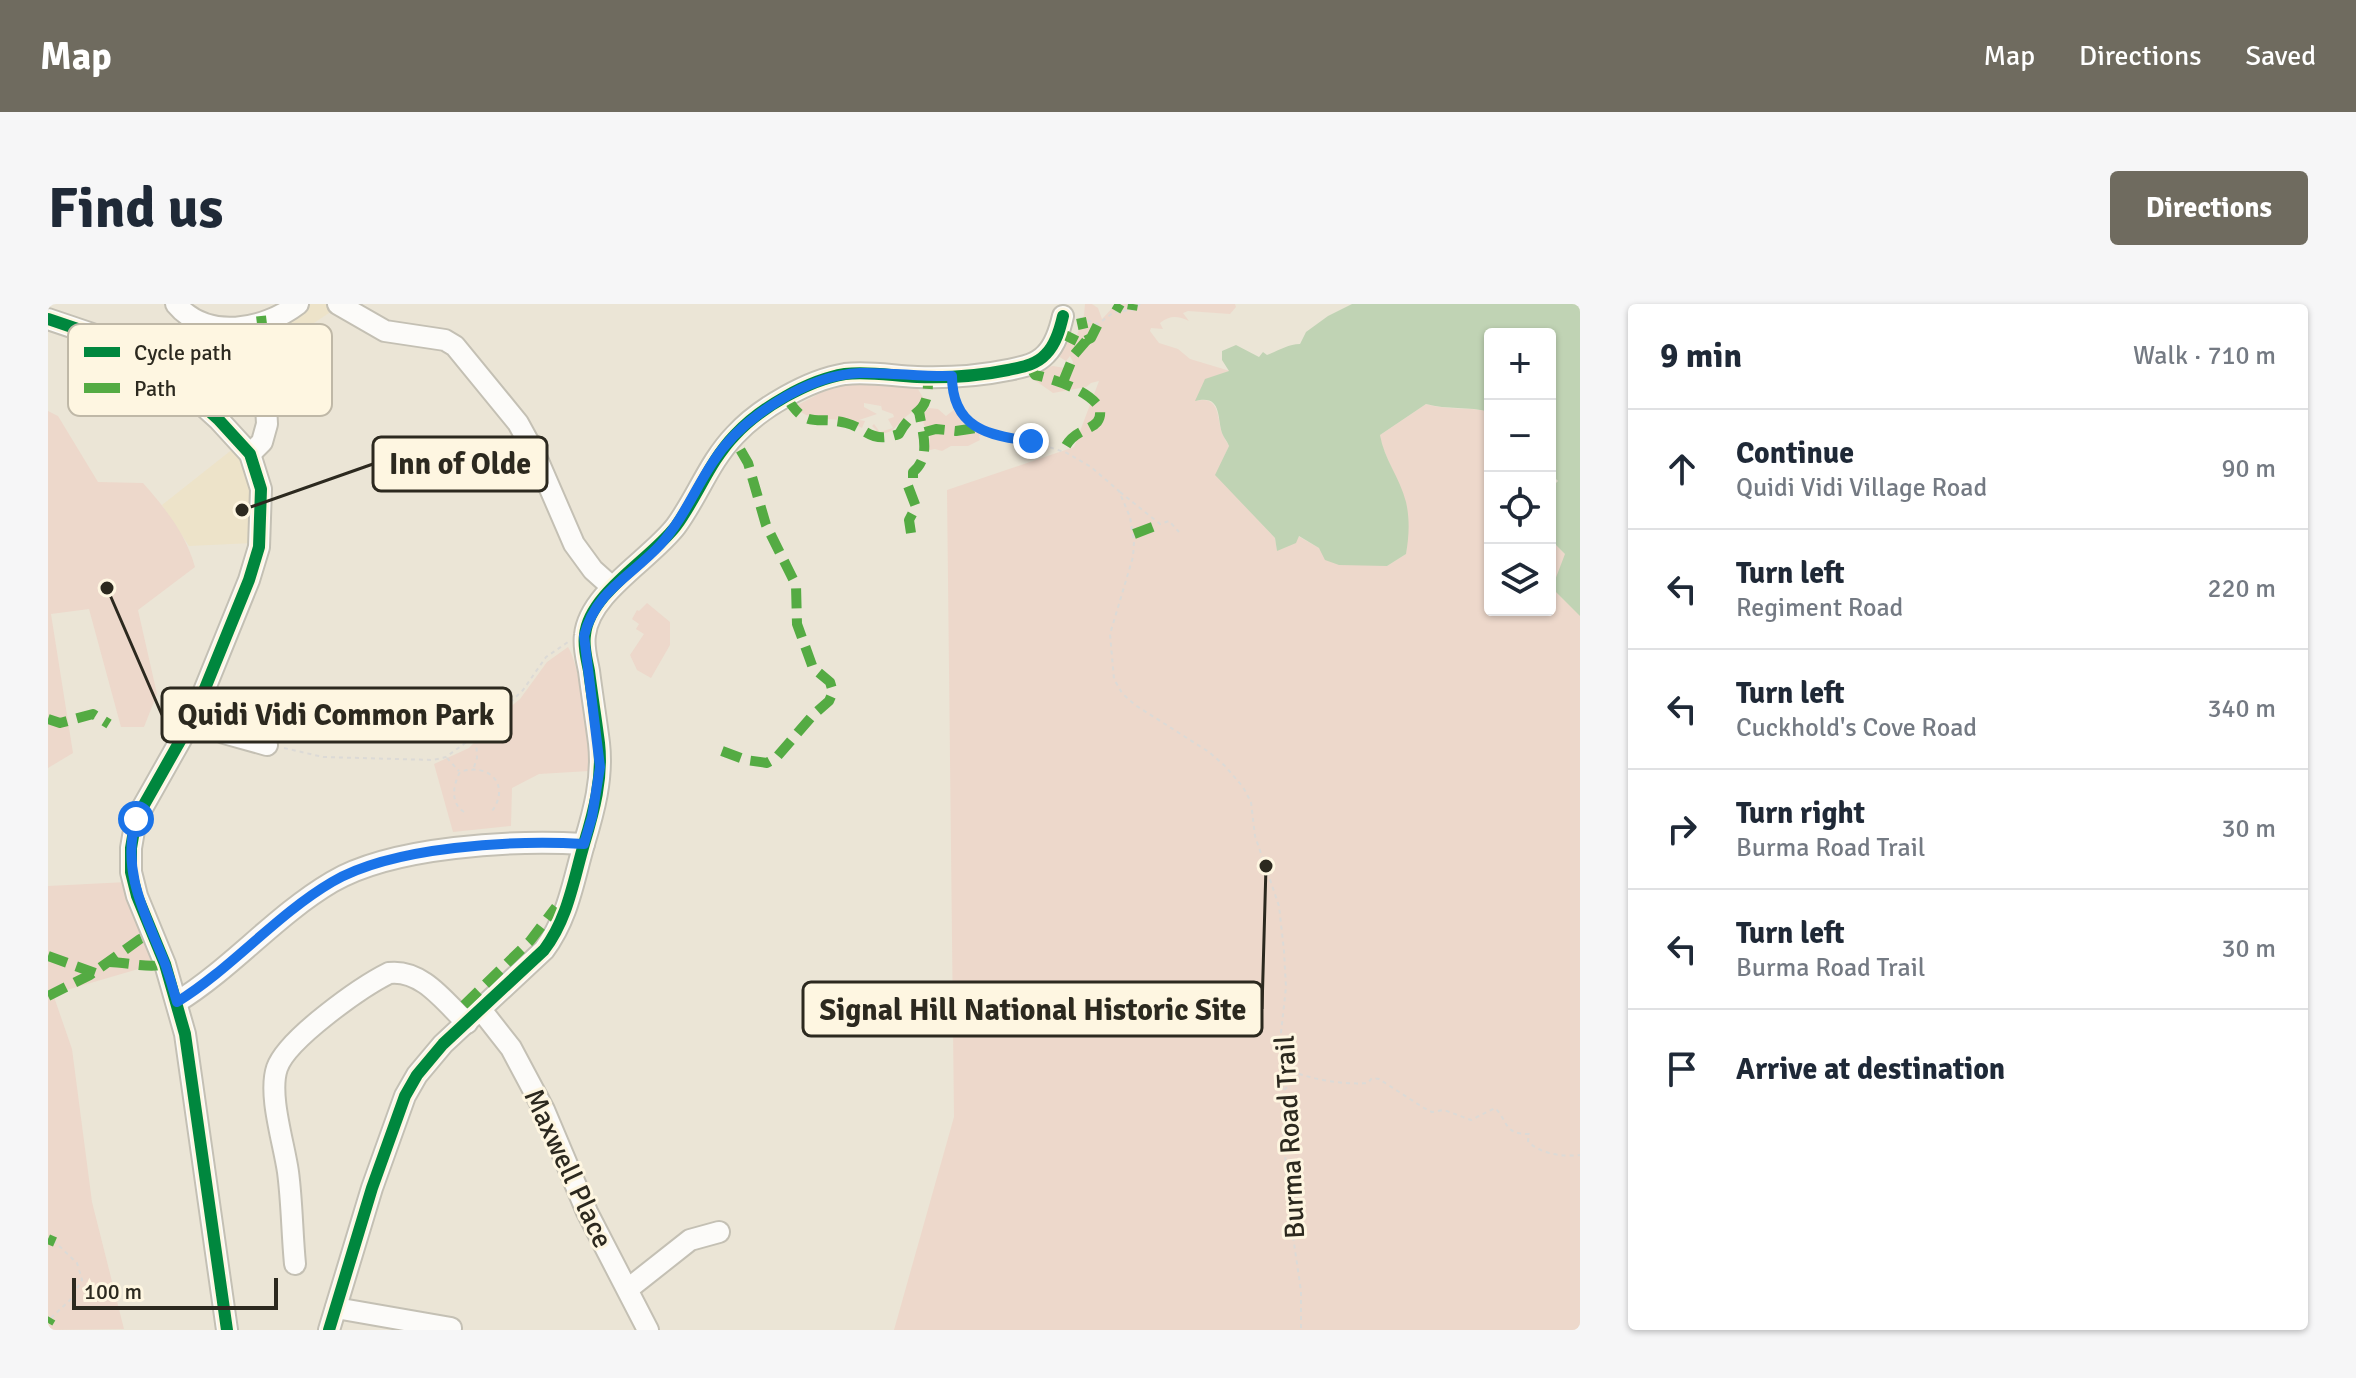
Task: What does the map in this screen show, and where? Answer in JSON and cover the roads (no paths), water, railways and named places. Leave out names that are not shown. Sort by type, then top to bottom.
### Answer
[{"type":"street","points":[[176,304],[187,316],[205,324]]},
{"type":"street","points":[[262,324],[298,304]]},
{"type":"street","points":[[338,304],[385,331],[445,340],[455,346],[518,423],[535,454],[574,544],[593,570],[612,587]]},
{"type":"street","points":[[329,1330],[396,1114],[424,1066],[533,962],[555,936],[568,907],[592,817],[600,767],[584,636],[589,618],[612,587],[660,545],[682,517],[713,461],[759,413],[805,388],[843,375],[952,376],[996,372],[1037,362],[1055,342],[1063,316]]},
{"type":"street","points":[[48,319],[68,326]]},
{"type":"street","points":[[213,416],[250,454],[256,465],[261,489],[259,547],[249,580],[193,718],[140,810],[132,833],[131,872],[137,896],[165,964],[185,1034],[227,1330]]},
{"type":"street","points":[[250,454],[262,442],[267,416]]},
{"type":"street","points":[[193,718],[224,733],[267,745]]},
{"type":"street","points":[[177,1002],[201,987],[315,893],[348,874],[439,851],[513,843],[584,844]]},
{"type":"street","name":"Maxwell Place","points":[[295,1264],[288,1173],[274,1084],[283,1056],[292,1044],[319,1022],[389,973],[398,972],[417,978],[474,1017],[511,1048],[544,1110],[587,1212],[648,1330]]},
{"type":"street","points":[[628,1289],[690,1240],[719,1232]]},
{"type":"street","points":[[336,1308],[451,1328]]},
{"type":"place","name":"Inn of Olde","points":[[242,510]]},
{"type":"place","name":"Quidi Vidi Common Park","points":[[107,588]]},
{"type":"place","name":"Signal Hill National Historic Site","points":[[1266,866]]}]
